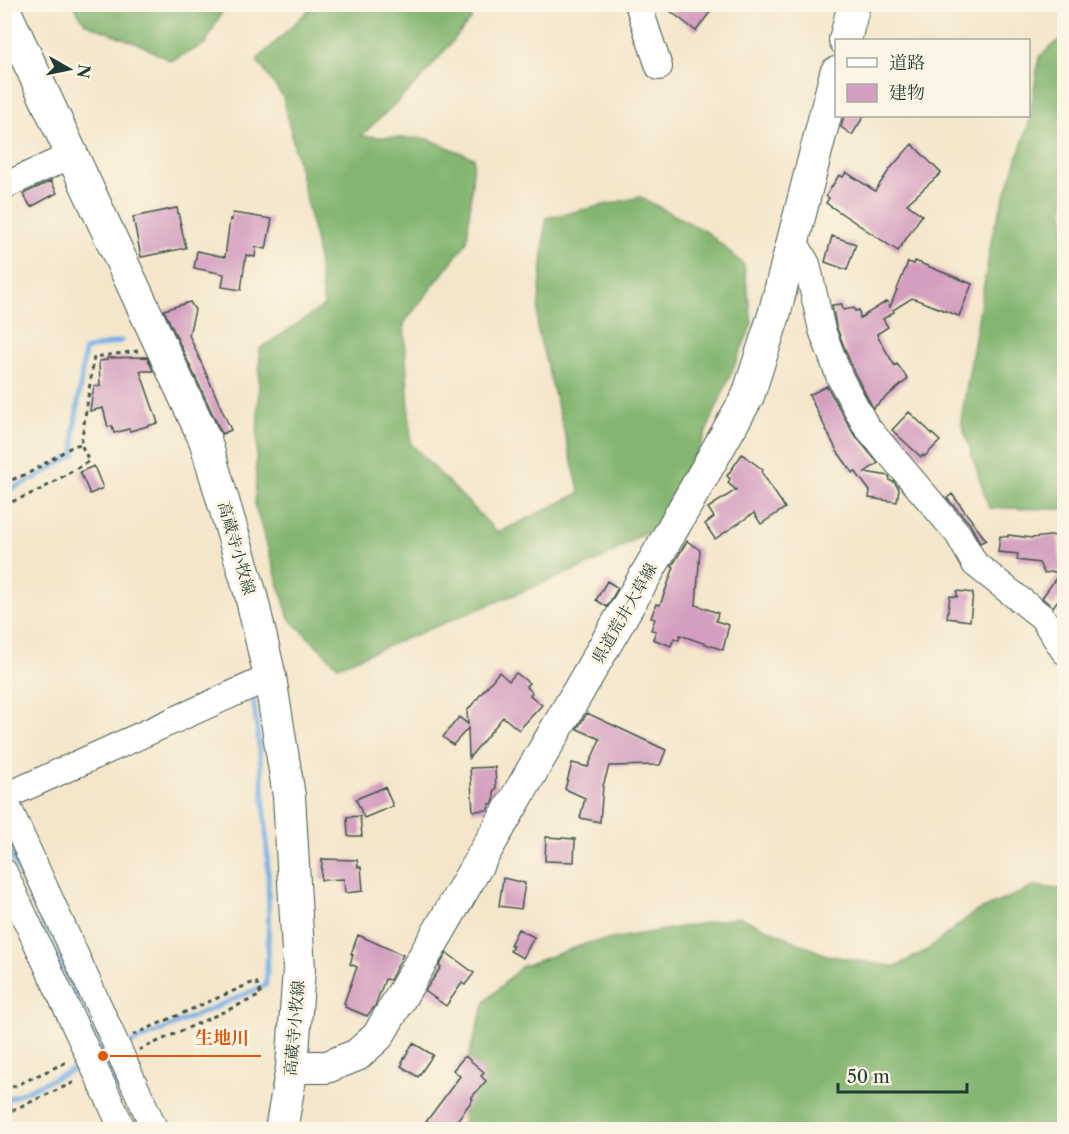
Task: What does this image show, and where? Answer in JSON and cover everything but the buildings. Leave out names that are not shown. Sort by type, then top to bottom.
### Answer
[{"type":"main road","points":[[845,39],[854,4]]},
{"type":"main road","name":"高蔵寺小牧線","points":[[4,9],[206,440],[251,595],[270,676],[289,796],[298,958],[292,1067],[281,1130]]},
{"type":"main road","name":"県道荒井大草線","points":[[292,1067],[327,1067],[357,1055],[378,1035],[748,396],[774,315],[835,81]]},
{"type":"street","points":[[639,4],[659,67]]},
{"type":"street","points":[[4,186],[72,155]]},
{"type":"street","points":[[794,239],[807,264],[822,330],[840,378],[866,426],[958,534],[975,564],[1042,616],[1065,651]]},
{"type":"street","points":[[155,1130],[4,797],[270,676]]},
{"type":"street","points":[[4,872],[123,1130]]},
{"type":"path","points":[[4,505],[40,490],[89,461],[81,444],[94,357],[147,350]]},
{"type":"path","points":[[4,483],[29,472],[73,446],[81,444]]},
{"type":"path","points":[[256,981],[261,995],[119,1050],[256,981]]},
{"type":"path","points":[[4,1091],[92,1063]]},
{"type":"path","points":[[4,1114],[92,1063]]},
{"type":"green space","points":[[226,4],[205,44],[171,61],[141,45],[86,24],[73,5]]},
{"type":"green space","points":[[314,5],[461,5],[472,18],[420,80],[361,136],[428,139],[474,158],[467,242],[404,323],[411,444],[498,533],[580,493],[537,327],[546,218],[640,197],[707,232],[744,265],[752,324],[670,517],[600,560],[338,666],[289,618],[255,506],[260,349],[324,306],[316,243],[283,97],[257,60]]},
{"type":"green space","points":[[1064,36],[1064,509],[989,508],[961,421],[993,231],[1029,123],[1039,57]]},
{"type":"green space","points":[[1036,886],[1064,890],[1064,1129],[466,1130],[463,1123],[469,1055],[485,1002],[521,967],[588,943],[740,917],[826,955],[895,967],[927,950],[975,912]]},
{"type":"waterway","points":[[4,492],[33,479],[75,454],[74,432],[85,350],[121,341]]},
{"type":"waterway","points":[[123,1047],[266,985],[269,912],[267,840],[253,696]]},
{"type":"waterway","points":[[4,839],[121,1095]]},
{"type":"waterway","points":[[4,1101],[85,1064]]},
{"type":"place","name":"生地川","points":[[103,1056]]}]
